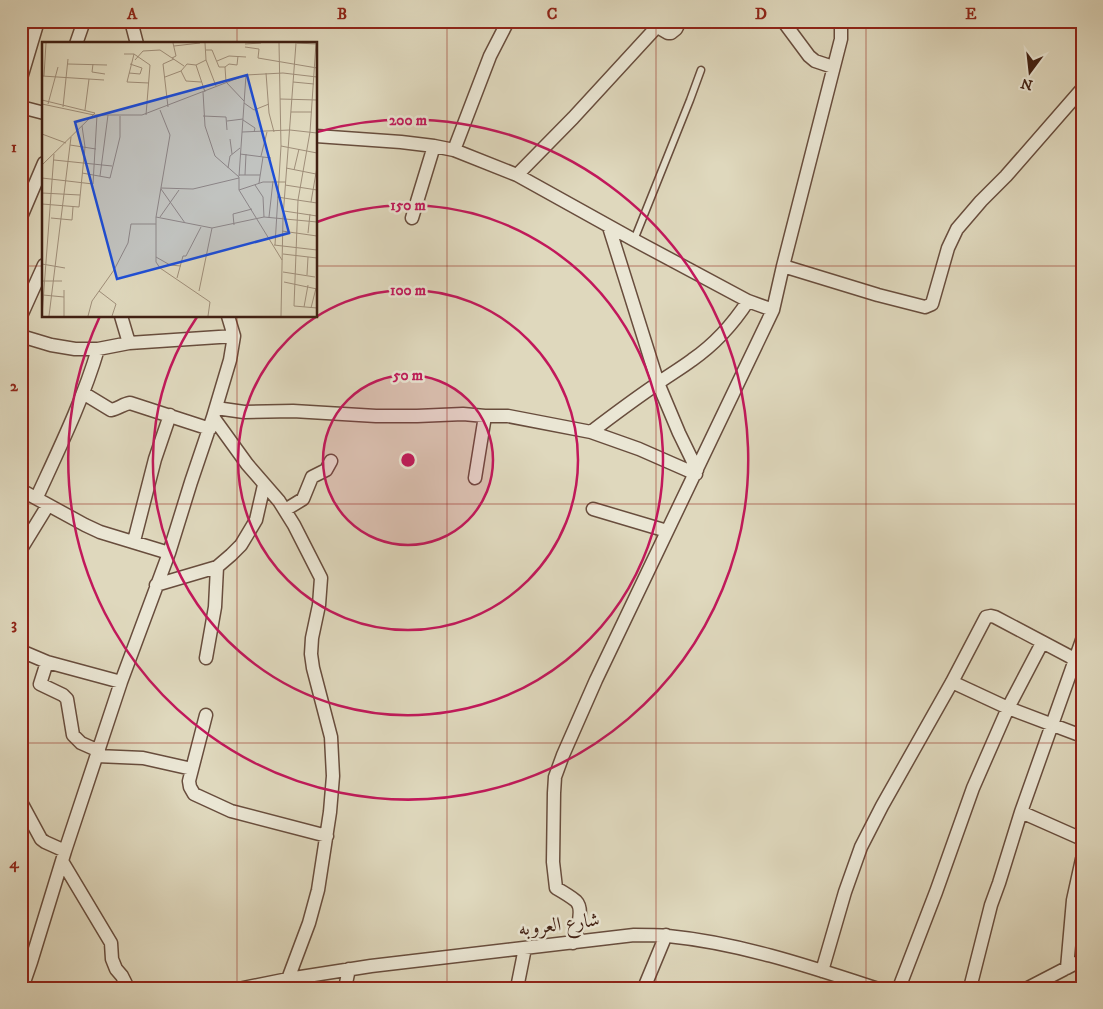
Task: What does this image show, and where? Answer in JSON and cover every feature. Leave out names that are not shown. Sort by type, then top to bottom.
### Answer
[{"type":"street","points":[[77,42],[84,21]]},
{"type":"street","points":[[131,21],[137,42]]},
{"type":"street","points":[[454,150],[490,56],[508,21]]},
{"type":"street","points":[[517,175],[573,118],[656,26],[671,33],[676,29],[680,21]]},
{"type":"street","points":[[784,21],[808,56],[814,61],[834,68]]},
{"type":"street","points":[[573,943],[580,916],[578,902],[556,888],[553,862],[555,777],[596,680],[773,310],[841,39],[841,21]]},
{"type":"street","points":[[21,78],[34,23]]},
{"type":"street","points":[[783,266],[878,295],[925,307],[930,306],[948,248],[958,229],[1082,89]]},
{"type":"street","points":[[21,107],[42,112]]},
{"type":"street","points":[[318,140],[401,142],[454,150],[517,175],[609,227],[748,301],[773,310]]},
{"type":"street","points":[[412,218],[434,146]]},
{"type":"street","points":[[21,217],[42,168]]},
{"type":"street","points":[[609,227],[658,383],[696,472]]},
{"type":"street","points":[[21,316],[42,269]]},
{"type":"street","points":[[591,432],[693,360],[718,338],[738,316],[748,301]]},
{"type":"street","points":[[122,318],[129,343]]},
{"type":"street","points":[[22,988],[63,856],[121,682],[169,553],[213,418],[230,360],[234,336],[229,318]]},
{"type":"street","points":[[21,336],[51,345],[75,349],[98,349],[129,343],[234,336]]},
{"type":"street","points":[[36,497],[68,430],[93,367],[98,349]]},
{"type":"street","points":[[83,393],[111,410],[130,404],[170,415],[213,418],[244,412],[293,411],[376,416],[463,414],[508,416],[591,432],[696,472]]},
{"type":"street","points":[[134,541],[155,459],[170,415]]},
{"type":"street","points":[[475,478],[484,416]]},
{"type":"street","points":[[213,418],[247,464],[279,501],[294,525],[321,578],[319,605],[312,638],[311,654],[331,737],[333,776],[327,836],[318,890],[309,923],[282,982]]},
{"type":"street","points":[[284,510],[303,499],[312,477],[326,470],[331,461]]},
{"type":"street","points":[[156,585],[217,567],[242,545],[256,520],[264,485]]},
{"type":"street","points":[[21,490],[100,532],[169,553]]},
{"type":"street","points":[[21,550],[48,505]]},
{"type":"street","points":[[593,508],[668,531]]},
{"type":"street","points":[[206,658],[215,607],[217,567]]},
{"type":"street","points":[[822,971],[845,892],[861,847],[986,618],[988,616],[995,617],[1078,661]]},
{"type":"street","points":[[970,988],[992,905],[1021,812],[1052,725],[1078,661],[1082,640]]},
{"type":"street","points":[[899,988],[973,788],[1008,708],[1042,643]]},
{"type":"street","points":[[21,651],[47,662],[121,682]]},
{"type":"street","points":[[47,662],[40,684],[63,695],[67,699],[74,735],[81,743],[98,753],[143,758],[192,769]]},
{"type":"street","points":[[952,682],[1008,708],[1082,736]]},
{"type":"street","points":[[206,715],[189,780],[190,788],[194,794],[231,811],[327,836]]},
{"type":"street","points":[[21,802],[41,839],[63,856],[111,942],[112,960],[128,988]]},
{"type":"street","points":[[1021,812],[1082,839]]},
{"type":"street","points":[[1067,968],[1074,900],[1082,859]]},
{"type":"street","name":"شارع العروبه","points":[[243,988],[370,966],[634,935],[666,935],[692,938],[756,952],[875,988]]},
{"type":"street","points":[[644,988],[666,935]]},
{"type":"street","points":[[517,988],[525,948]]},
{"type":"street","points":[[1029,988],[1082,960]]},
{"type":"street","points":[[344,988],[349,969]]},
{"type":"lane","points":[[634,240],[701,70]]}]
